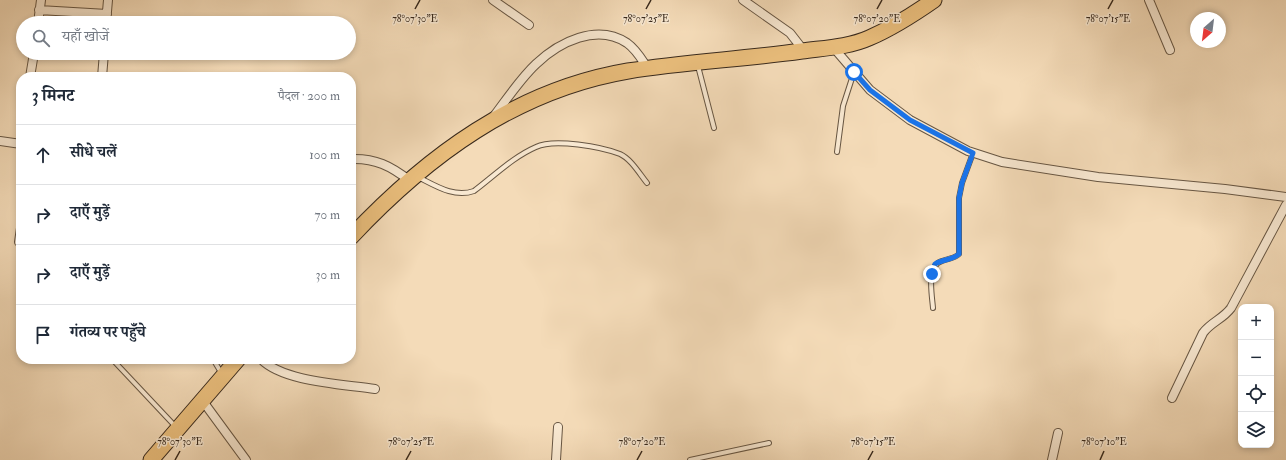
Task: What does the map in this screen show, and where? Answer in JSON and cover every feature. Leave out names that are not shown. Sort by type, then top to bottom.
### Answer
[{"type":"highway","points":[[356,232],[413,178],[469,134],[537,98],[571,85],[627,71],[833,47],[868,38],[911,16],[934,0]]},
{"type":"highway","points":[[151,460],[234,364]]},
{"type":"street","points":[[39,16],[41,0]]},
{"type":"street","points":[[39,10],[107,14],[108,0]]},
{"type":"street","points":[[493,0],[529,25]]},
{"type":"street","points":[[1149,0],[1170,50]]},
{"type":"street","points":[[745,1],[790,33],[804,51]]},
{"type":"street","points":[[490,122],[535,64],[558,46],[576,38],[597,34],[615,38],[627,43],[638,52],[648,69]]},
{"type":"street","points":[[833,47],[870,90],[910,120],[973,153],[1002,162],[1098,177],[1225,189],[1286,197]]},
{"type":"street","points":[[31,72],[33,60]]},
{"type":"street","points":[[102,72],[103,60]]},
{"type":"street","points":[[0,142],[16,144]]},
{"type":"street","points":[[356,159],[379,161],[413,178]]},
{"type":"street","points":[[1172,398],[1203,333],[1208,327],[1226,315],[1231,308],[1286,205]]},
{"type":"street","points":[[265,364],[280,373],[297,377],[375,389]]},
{"type":"street","points":[[202,400],[246,460]]},
{"type":"street","points":[[556,460],[558,427]]},
{"type":"street","points":[[1052,460],[1058,433]]},
{"type":"lane","points":[[698,63],[714,128]]},
{"type":"lane","points":[[836,152],[843,106],[854,72]]},
{"type":"lane","points":[[413,178],[450,192],[466,194],[474,191],[514,160],[537,146],[556,142],[587,146],[621,154],[631,163],[647,183]]},
{"type":"lane","points":[[933,308],[932,274],[935,264],[940,261],[956,258],[959,254],[959,198],[962,183],[973,153]]},
{"type":"lane","points":[[117,364],[178,430]]},
{"type":"lane","points":[[216,364],[223,376]]},
{"type":"lane","points":[[690,460],[769,443]]},
{"type":"route","points":[[854,72],[870,90],[910,120],[973,153],[962,183],[959,198],[959,254],[956,258],[940,261],[935,264],[932,269],[932,274]]}]
